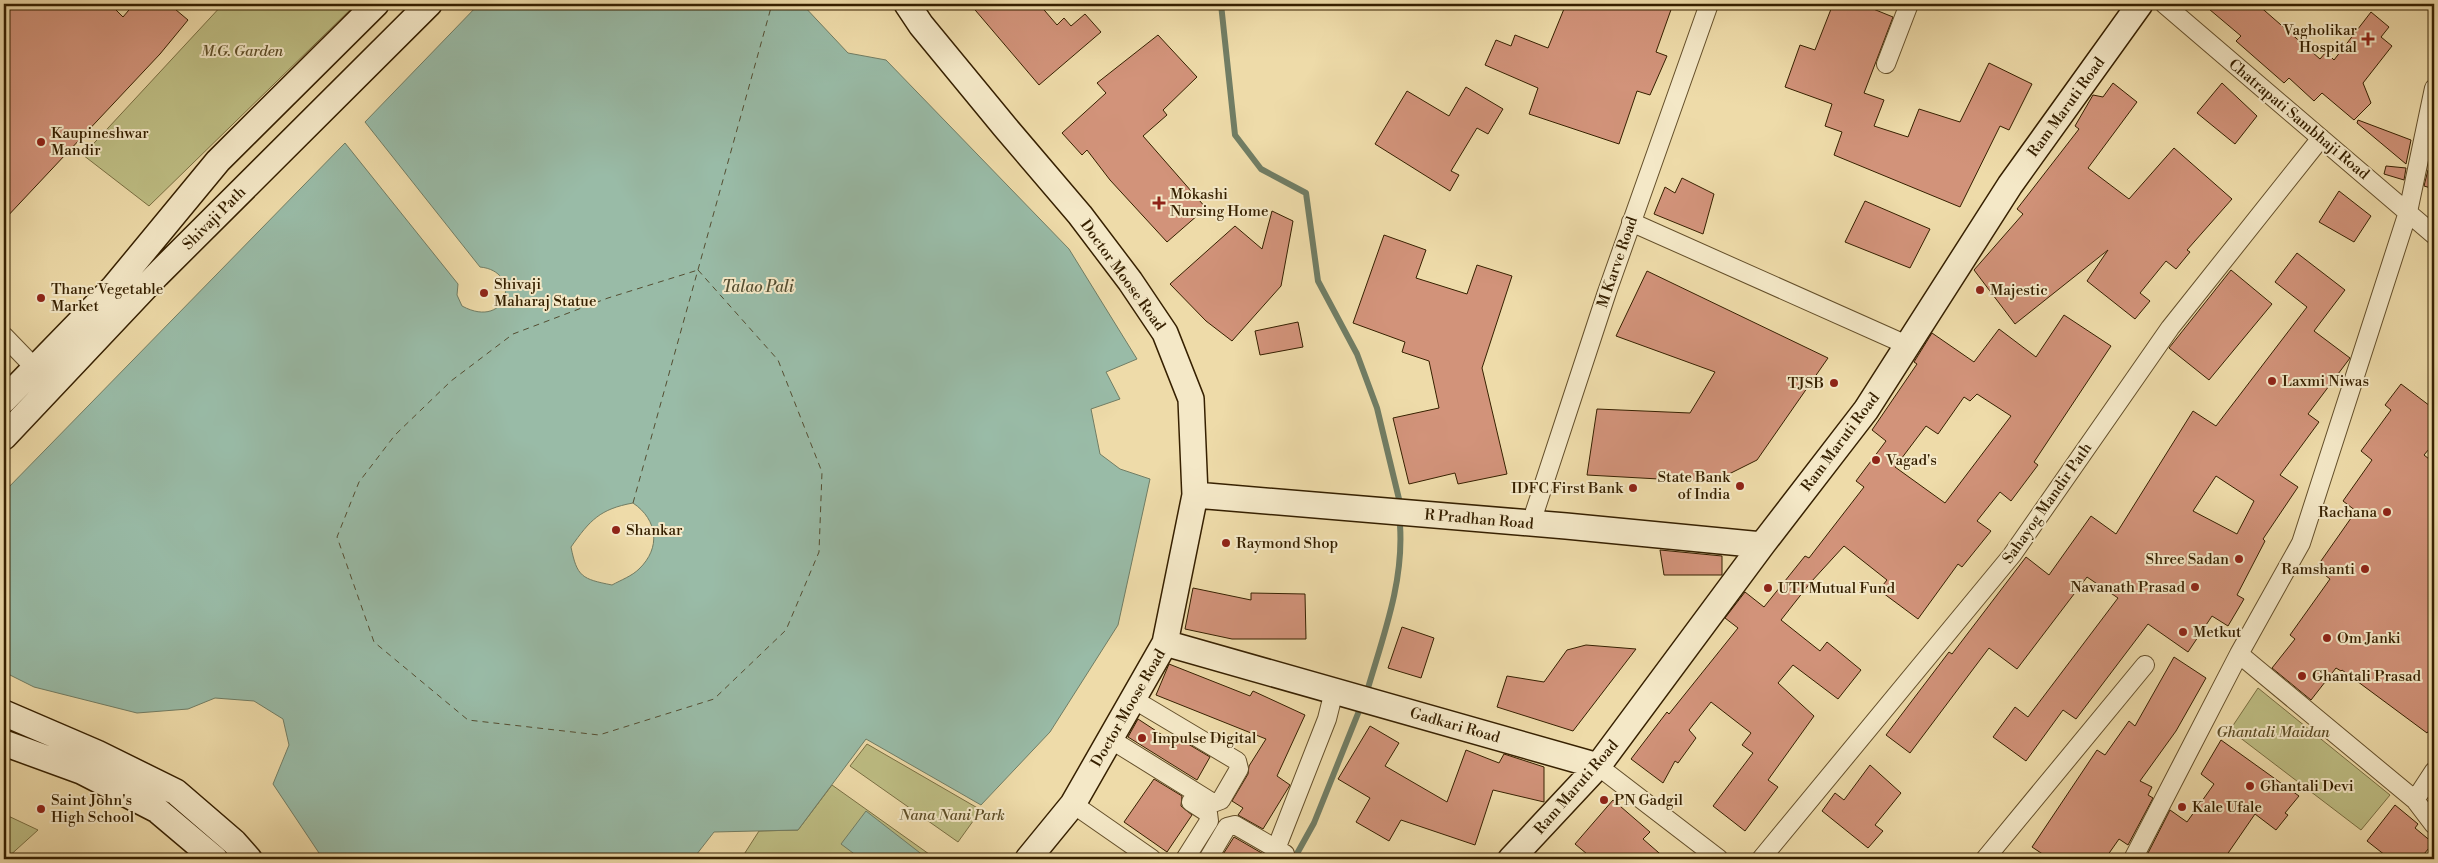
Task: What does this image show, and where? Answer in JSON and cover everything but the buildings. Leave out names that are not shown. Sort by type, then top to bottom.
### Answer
[{"type":"main road","name":"Shivaji Path","points":[[4,400],[114,287],[218,162],[376,4]]},
{"type":"main road","name":"Shivaji Path","points":[[4,437],[157,275],[430,4]]},
{"type":"main road","name":"Doctor Moose Road","points":[[906,4],[999,120],[1080,215],[1130,281],[1165,333],[1191,398],[1195,495],[1164,643],[1073,804],[1028,859]]},
{"type":"main road","name":"Ram Maruti Road","points":[[1512,859],[1598,766],[1762,545],[1866,410],[1909,346],[2010,185],[2140,4]]},
{"type":"main road","name":"R Pradhan Road","points":[[1195,495],[1532,523],[1762,545]]},
{"type":"main road","name":"Gadkari Road","points":[[1164,643],[1598,766]]},
{"type":"main road","points":[[4,713],[96,753],[176,792],[234,842],[249,859]]},
{"type":"main road","points":[[4,743],[81,771],[157,810],[215,859]]},
{"type":"street","name":"M Karve Road","points":[[1532,523],[1631,222],[1709,4]]},
{"type":"street","points":[[1886,64],[1909,4]]},
{"type":"street","name":"Chatrapati Sambhaji Road","points":[[2164,4],[2434,235]]},
{"type":"street","points":[[2133,859],[2239,654],[2301,544],[2408,212],[2434,88]]},
{"type":"street","name":"Sahayog Mandir Path","points":[[1761,859],[2012,555],[2170,328],[2321,138]]},
{"type":"street","points":[[1631,222],[1909,346]]},
{"type":"street","points":[[4,336],[35,368]]},
{"type":"street","points":[[2239,654],[2415,800],[2434,825]]},
{"type":"street","points":[[1985,859],[2145,665]]},
{"type":"street","points":[[1280,849],[1327,719],[1334,691]]},
{"type":"street","points":[[1107,744],[1213,803],[1221,800],[1239,769],[1237,761],[1133,699]]},
{"type":"street","points":[[1107,744],[1208,813],[1209,821],[1185,859]]},
{"type":"street","name":"Gadkari Road","points":[[1598,766],[1719,859]]},
{"type":"street","points":[[2415,800],[2434,771]]},
{"type":"street","points":[[1073,804],[1152,859]]},
{"type":"street","points":[[1224,811],[1280,849]]},
{"type":"street","points":[[1208,859],[1227,827],[1235,824],[1280,849]]},
{"type":"green space","name":"M.G. Garden","points":[[223,4],[356,4],[149,206],[83,155]]},
{"type":"green space","name":"Ghantali Maidan","points":[[2258,688],[2390,795],[2361,830],[2230,730]]},
{"type":"green space","name":"Nana Nani Park","points":[[867,744],[981,810],[958,842],[850,766]]},
{"type":"green space","points":[[832,785],[936,859],[741,859],[759,831],[798,830]]},
{"type":"green space","points":[[4,814],[38,830],[6,859],[4,859]]},
{"type":"water","name":"Talao Pali","points":[[479,4],[802,4],[848,53],[886,60],[1069,249],[1137,359],[1106,372],[1120,399],[1091,409],[1100,454],[1120,469],[1150,479],[1118,625],[1050,732],[981,805],[866,739],[798,830],[714,832],[693,859],[323,859],[273,784],[289,745],[283,719],[254,701],[215,698],[188,709],[137,713],[34,687],[4,672],[4,492],[345,143],[458,284],[457,295],[462,306],[478,312],[490,311],[499,306],[504,297],[505,288],[502,278],[493,271],[480,267],[365,122]],"holes":[[[633,503],[648,518],[654,534],[651,552],[639,569],[612,585],[594,581],[583,575],[576,565],[571,547],[590,523],[604,512]]]},
{"type":"water","points":[[866,811],[924,856],[922,859],[861,859],[841,844]]},
{"type":"waterway","points":[[1221,4],[1235,135],[1261,169],[1306,193],[1318,281],[1357,354],[1377,408],[1399,499]]},
{"type":"waterway","points":[[1366,695],[1385,632],[1395,590],[1399,569],[1400,525]]},
{"type":"waterway","points":[[1294,859],[1314,823],[1359,711]]},
{"type":"ferry route","points":[[633,503],[772,4]]},
{"type":"ferry route","points":[[698,270],[778,360],[822,472],[819,552],[786,630],[714,699],[599,735],[468,720],[374,642],[337,537],[359,482],[395,435],[451,381],[513,334],[608,298],[698,270]]},
{"type":"place","name":"Vagholikar Hospital","points":[[2368,39]]},
{"type":"place","name":"Kaupineshwar Mandir","points":[[41,142]]},
{"type":"place","name":"Mokashi Nursing Home","points":[[1159,203]]},
{"type":"place","name":"Majestic","points":[[1980,290]]},
{"type":"place","name":"Shivaji Maharaj Statue","points":[[484,293]]},
{"type":"place","name":"Thane Vegetable Market","points":[[41,298]]},
{"type":"place","name":"Laxmi Niwas","points":[[2272,381]]},
{"type":"place","name":"TJSB","points":[[1834,383]]},
{"type":"place","name":"Vagad's","points":[[1876,460]]},
{"type":"place","name":"State Bank of India","points":[[1740,486]]},
{"type":"place","name":"IDFC First Bank","points":[[1633,488]]},
{"type":"place","name":"Rachana","points":[[2387,512]]},
{"type":"place","name":"Shankar","points":[[616,530]]},
{"type":"place","name":"Raymond Shop","points":[[1226,543]]},
{"type":"place","name":"Shree Sadan","points":[[2239,559]]},
{"type":"place","name":"Ramshanti","points":[[2365,569]]},
{"type":"place","name":"Navanath Prasad","points":[[2195,587]]},
{"type":"place","name":"UTI Mutual Fund","points":[[1768,588]]},
{"type":"place","name":"Metkut","points":[[2183,632]]},
{"type":"place","name":"Om Janki","points":[[2327,638]]},
{"type":"place","name":"Ghantali Prasad","points":[[2302,676]]},
{"type":"place","name":"Impulse Digital","points":[[1142,738]]},
{"type":"place","name":"Ghantali Devi","points":[[2250,786]]},
{"type":"place","name":"PN Gadgil","points":[[1604,800]]},
{"type":"place","name":"Kale Ufale","points":[[2182,807]]},
{"type":"place","name":"Saint John's High School","points":[[41,809]]}]
